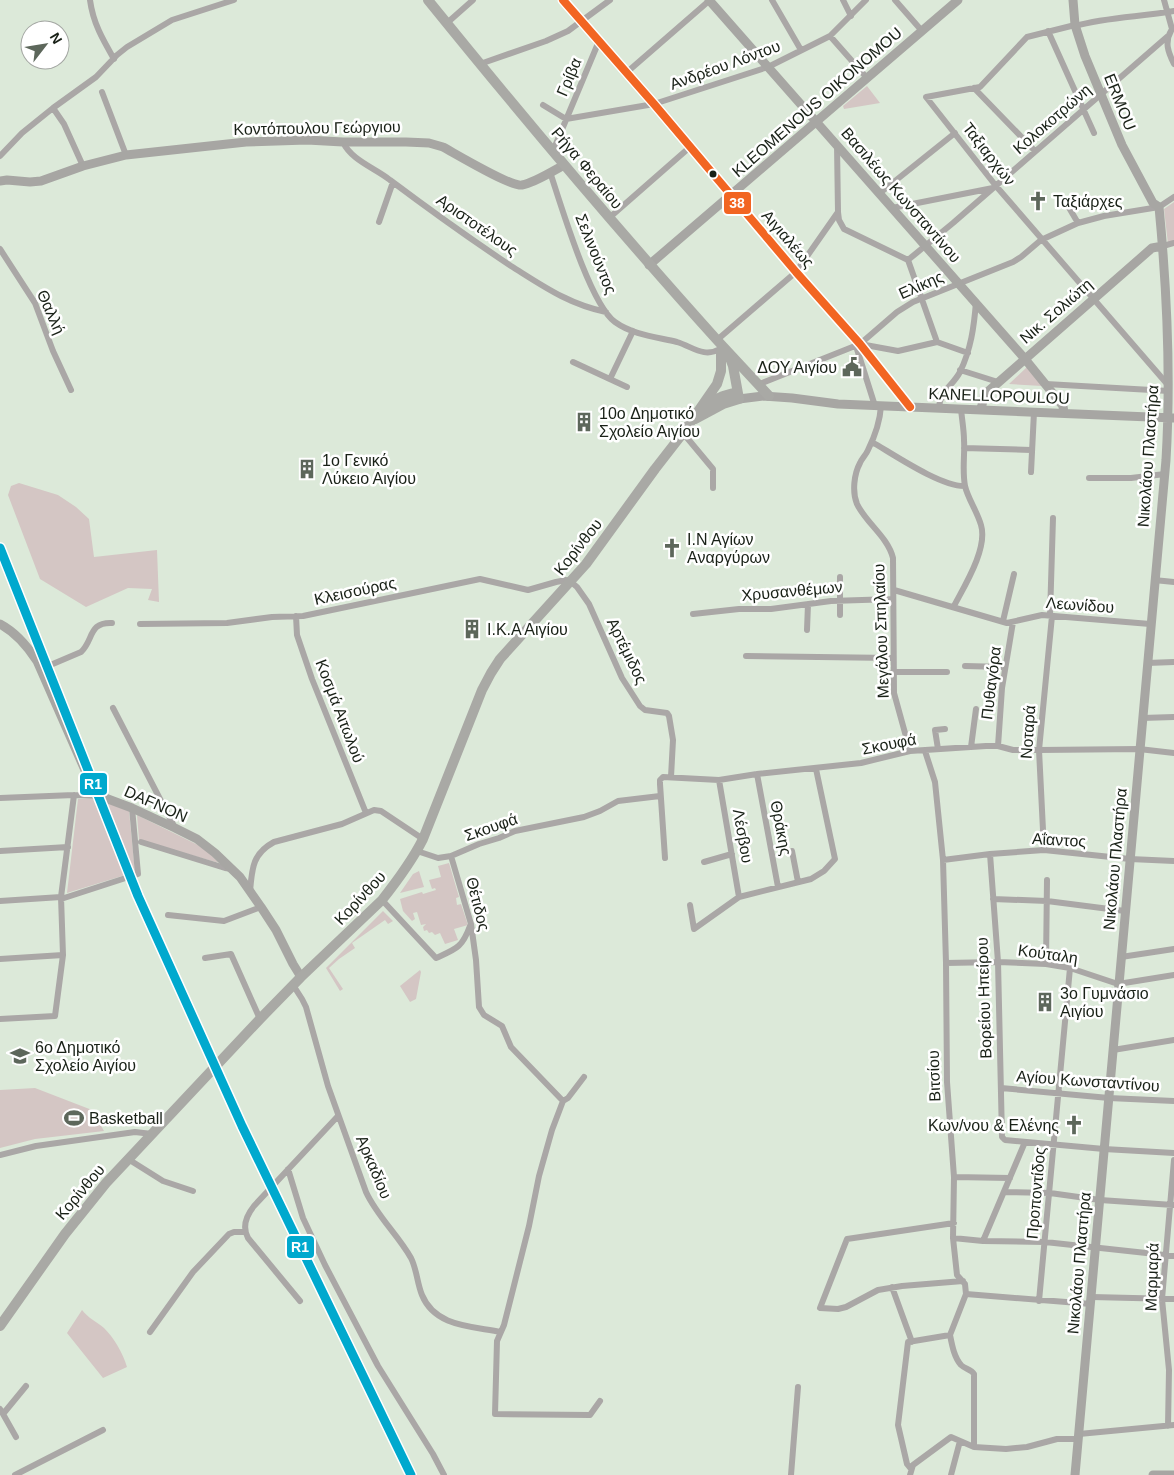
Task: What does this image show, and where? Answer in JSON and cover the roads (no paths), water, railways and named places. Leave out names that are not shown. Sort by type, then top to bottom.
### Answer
[{"type":"main road","name":"Ρήγα Φεραίου","points":[[428,0],[649,265],[721,348],[766,396]]},
{"type":"main road","name":"Αιγιαλέως","points":[[563,0],[654,104],[910,407]]},
{"type":"main road","name":"Βασιλέως Κωνσταντίνου","points":[[709,0],[1025,358],[1064,406],[1064,413]]},
{"type":"main road","name":"KLEOMENOUS OIKONOMOU","points":[[649,265],[958,0]]},
{"type":"main road","name":"ERMOU","points":[[1073,0],[1075,25],[1100,94],[1122,146],[1154,203],[1159,206]]},
{"type":"main road","name":"Κοντόπουλου Γεώργιου","points":[[0,181],[41,181],[84,166],[126,155],[246,142],[307,140],[435,144],[501,178],[519,185],[527,184],[564,165]]},
{"type":"main road","name":"Νικολάου Πλαστήρα","points":[[1075,1475],[1150,624],[1171,418],[1163,246],[1159,206]]},
{"type":"main road","name":"Νικ. Σολιώτη","points":[[981,410],[984,395],[998,382],[1152,248],[1163,246]]},
{"type":"main road","points":[[700,408],[716,399],[735,396],[733,366],[721,348]]},
{"type":"main road","name":"Κορίνθου","points":[[0,1326],[83,1210],[128,1159],[293,985],[382,900],[400,877],[423,840],[482,690],[491,673],[500,659],[571,582],[590,558],[714,390],[721,371],[721,348]]},
{"type":"main road","name":"KANELLOPOULOU","points":[[735,396],[749,393],[838,404],[1171,418]]},
{"type":"main road","name":"Κορίνθου","points":[[692,421],[735,396]]},
{"type":"main road","name":"DAFNON","points":[[0,624],[27,647],[41,669],[88,777],[100,796],[176,828],[203,843],[232,869],[261,906],[302,977]]},
{"type":"main road","points":[[1153,1475],[1174,1475]]},
{"type":"street","points":[[90,0],[91,12],[100,36],[114,60]]},
{"type":"street","points":[[0,156],[22,133],[96,77],[127,47],[172,20],[234,0]]},
{"type":"street","points":[[447,23],[473,0]]},
{"type":"street","points":[[480,64],[568,32],[610,0]]},
{"type":"street","points":[[626,73],[709,0]]},
{"type":"street","points":[[772,0],[802,50]]},
{"type":"street","points":[[843,0],[851,16]]},
{"type":"street","name":"Ανδρέου Λόντου","points":[[566,119],[654,104],[768,67],[830,36],[866,0]]},
{"type":"street","points":[[895,0],[922,31]]},
{"type":"street","points":[[1164,0],[1171,11],[1172,29],[1168,36],[1168,50],[1174,64]]},
{"type":"street","points":[[974,88],[980,87],[1027,37],[1098,20],[1137,17],[1171,11]]},
{"type":"street","points":[[1049,31],[1094,133]]},
{"type":"street","points":[[830,36],[867,78]]},
{"type":"street","name":"Κολοκοτρώνη","points":[[908,260],[1168,36]]},
{"type":"street","name":"Γρίβα","points":[[553,151],[599,41]]},
{"type":"street","points":[[974,88],[1035,151]]},
{"type":"street","name":"Ταξιαρχών","points":[[974,88],[926,97],[995,187],[1169,388]]},
{"type":"street","points":[[102,92],[126,155]]},
{"type":"street","points":[[543,105],[566,119]]},
{"type":"street","points":[[53,108],[64,124],[84,166]]},
{"type":"street","points":[[880,194],[955,133]]},
{"type":"street","name":"Αριστοτέλους","points":[[343,142],[347,151],[393,182],[464,235],[569,301],[586,308],[606,312]]},
{"type":"street","points":[[837,145],[839,220],[844,229],[908,260],[937,342]]},
{"type":"street","points":[[609,218],[690,147]]},
{"type":"street","name":"Σελινούντος","points":[[550,172],[583,267],[606,312],[614,321],[633,331],[706,353],[721,348]]},
{"type":"street","points":[[379,222],[393,182]]},
{"type":"street","points":[[892,208],[995,187]]},
{"type":"street","points":[[1159,206],[1174,197]]},
{"type":"street","points":[[1068,206],[1078,223]]},
{"type":"street","name":"Ελίκης","points":[[757,385],[858,345],[897,312],[922,298],[1017,260],[1041,240],[1078,223],[1104,216],[1159,206]]},
{"type":"street","points":[[721,348],[796,272],[838,212]]},
{"type":"street","points":[[1163,246],[1174,243]]},
{"type":"street","name":"Θαλλή","points":[[0,249],[35,303],[71,390]]},
{"type":"street","points":[[939,408],[941,395],[954,382],[968,353],[974,330],[976,302]]},
{"type":"street","points":[[610,379],[633,331]]},
{"type":"street","points":[[878,406],[858,345],[898,351],[937,342],[968,353]]},
{"type":"street","points":[[573,362],[627,387]]},
{"type":"street","points":[[960,370],[998,382]]},
{"type":"street","points":[[1046,384],[1169,388]]},
{"type":"street","name":"Μεγάλου Σπηλαίου","points":[[878,406],[880,419],[868,452],[861,460],[856,471],[854,495],[861,511],[891,552],[894,561],[893,672],[895,699],[910,751]]},
{"type":"street","points":[[954,606],[968,579],[982,545],[983,536],[980,522],[965,486],[961,409]]},
{"type":"street","points":[[1031,472],[1034,412]]},
{"type":"street","points":[[683,433],[713,470],[713,488]]},
{"type":"street","points":[[872,442],[938,479],[952,485],[965,486]]},
{"type":"street","points":[[964,448],[1031,450]]},
{"type":"street","points":[[1090,478],[1131,478],[1164,474]]},
{"type":"street","name":"Νοταρά","points":[[1044,850],[1039,750],[1051,616],[1053,518]]},
{"type":"street","points":[[1002,621],[1014,574]]},
{"type":"street","points":[[840,577],[840,615]]},
{"type":"street","name":"Κλεισούρας","points":[[140,624],[228,623],[296,616],[480,579],[528,590],[566,580],[571,582]]},
{"type":"street","points":[[1154,580],[1174,582]]},
{"type":"street","name":"Αρτέμιδος","points":[[571,582],[589,604],[622,678],[640,706],[646,710],[667,713],[669,716],[673,740],[671,777]]},
{"type":"street","name":"Λεωνίδου","points":[[894,590],[1002,621],[1013,622],[1034,616],[1051,616],[1150,624]]},
{"type":"street","name":"Χρυσανθέμων","points":[[693,614],[739,609],[771,609],[840,601],[894,599]]},
{"type":"street","points":[[807,630],[808,604]]},
{"type":"street","name":"Κοσμά Αιτωλού","points":[[296,616],[297,634],[312,679],[366,813]]},
{"type":"street","name":"Πυθαγόρα","points":[[998,746],[1002,688],[1013,622]]},
{"type":"street","points":[[41,669],[82,652],[86,649],[97,626],[112,623]]},
{"type":"street","points":[[746,656],[893,658]]},
{"type":"street","points":[[1147,664],[1174,662]]},
{"type":"street","points":[[965,666],[1005,666]]},
{"type":"street","points":[[893,672],[947,672]]},
{"type":"street","points":[[113,708],[176,828]]},
{"type":"street","points":[[971,747],[976,709]]},
{"type":"street","points":[[1142,718],[1174,716]]},
{"type":"street","points":[[938,749],[935,730],[945,729]]},
{"type":"street","name":"Σκουφά","points":[[671,777],[719,780],[757,774],[861,764],[910,751],[971,747],[998,746],[1013,750],[1139,749],[1174,753]]},
{"type":"street","name":"Βιτσίου","points":[[925,751],[935,782],[943,860],[947,1082],[954,1177],[953,1238],[957,1274],[965,1284],[966,1294]]},
{"type":"street","points":[[690,905],[694,929],[739,897],[811,879],[824,872],[835,859],[816,769]]},
{"type":"street","name":"Θράκης","points":[[757,774],[778,887]]},
{"type":"street","points":[[666,858],[660,780],[671,777]]},
{"type":"street","name":"Λέσβου","points":[[719,780],[739,897]]},
{"type":"street","points":[[0,1018],[55,1016],[63,955],[61,898],[74,795]]},
{"type":"street","points":[[0,798],[74,795],[100,796]]},
{"type":"street","name":"Σκουφά","points":[[417,851],[438,858],[451,856],[515,831],[584,817],[618,801],[660,796]]},
{"type":"street","points":[[0,901],[61,898],[138,874],[132,808]]},
{"type":"street","points":[[250,892],[254,862],[268,845],[342,824],[374,810],[381,810],[423,840]]},
{"type":"street","points":[[140,842],[232,869]]},
{"type":"street","points":[[0,851],[68,847]]},
{"type":"street","name":"Αΐαντος","points":[[943,860],[1044,850],[1174,861]]},
{"type":"street","points":[[792,851],[798,882]]},
{"type":"street","points":[[704,862],[732,854]]},
{"type":"street","name":"Βορείου Ηπείρου","points":[[990,854],[998,962],[1001,1133],[1005,1140],[1025,1142]]},
{"type":"street","name":"Θέτιδος","points":[[451,856],[471,924],[481,1012],[502,1026],[511,1047],[563,1101]]},
{"type":"street","points":[[1046,964],[1047,880]]},
{"type":"street","points":[[993,899],[1047,901],[1125,911]]},
{"type":"street","points":[[382,900],[436,958],[456,949],[468,932],[471,924]]},
{"type":"street","points":[[168,914],[224,921],[261,906]]},
{"type":"street","points":[[1121,957],[1174,949]]},
{"type":"street","points":[[205,958],[231,954],[260,1019]]},
{"type":"street","points":[[0,959],[63,955]]},
{"type":"street","name":"Κούταλη","points":[[946,963],[998,962],[1046,964],[1070,968],[1118,984],[1174,975]]},
{"type":"street","name":"Προποντίδος","points":[[1039,1301],[1070,968]]},
{"type":"street","name":"Αρκαδίου","points":[[293,985],[306,1007],[338,1116],[371,1203],[412,1260],[422,1296],[427,1305],[449,1322],[501,1332]]},
{"type":"street","points":[[1113,1050],[1174,1040]]},
{"type":"street","points":[[584,1077],[568,1098],[563,1101],[552,1130],[539,1176],[529,1226],[504,1325],[497,1341],[495,1414],[590,1415],[600,1401]]},
{"type":"street","name":"Αγίου Κωνσταντίνου","points":[[1000,1088],[1109,1098],[1174,1101]]},
{"type":"street","points":[[300,1301],[248,1238],[244,1232],[245,1224],[248,1213],[254,1206],[338,1116]]},
{"type":"street","points":[[0,1155],[36,1146],[135,1132],[152,1134]]},
{"type":"street","points":[[983,1241],[1025,1142],[1174,1153]]},
{"type":"street","points":[[128,1159],[163,1181],[193,1191]]},
{"type":"street","name":"Μαρμαρά","points":[[1171,1425],[1171,1370],[1162,1299],[1165,1255],[1172,1205],[1174,1160]]},
{"type":"street","points":[[286,1172],[303,1218],[325,1266],[378,1366],[444,1475]]},
{"type":"street","points":[[954,1177],[1010,1178]]},
{"type":"street","points":[[1004,1192],[1050,1193],[1100,1200],[1172,1205]]},
{"type":"street","points":[[954,1224],[847,1239],[820,1308],[838,1309],[846,1307],[878,1290],[892,1287],[963,1280]]},
{"type":"street","points":[[150,1332],[193,1272],[229,1234],[244,1232]]},
{"type":"street","points":[[953,1238],[983,1241],[1045,1242],[1174,1256]]},
{"type":"street","points":[[892,1287],[912,1342]]},
{"type":"street","points":[[974,1446],[974,1374],[972,1370],[964,1367],[958,1361],[950,1335],[966,1294],[1039,1301],[1174,1299]]},
{"type":"street","points":[[911,1472],[898,1425],[908,1342],[950,1335]]},
{"type":"street","points":[[16,1437],[2,1411],[26,1386]]},
{"type":"street","points":[[791,1475],[798,1387]]},
{"type":"street","points":[[911,1472],[913,1465],[951,1438],[974,1446],[1006,1449],[1057,1439],[1171,1425]]},
{"type":"street","points":[[15,1475],[103,1430]]},
{"type":"street","points":[[951,1475],[960,1441]]},
{"type":"place","name":"Ταξιάρχες","points":[[1038,201]]},
{"type":"place","name":"ΔΟΥ Αιγίου","points":[[852,367]]},
{"type":"place","name":"10o Δημοτικό Σχολείο Αιγίου","points":[[584,422]]},
{"type":"place","name":"1o Γενικό Λύκειο Αιγίου","points":[[307,469]]},
{"type":"place","name":"Ι.Ν Αγίων Αναργύρων","points":[[672,548]]},
{"type":"place","name":"Ι.Κ.Α Αιγίου","points":[[472,629]]},
{"type":"place","name":"3ο Γυμνάσιο Αιγίου","points":[[1045,1002]]},
{"type":"place","name":"6ο Δημοτικό Σχολείο Αιγίου","points":[[20,1056]]},
{"type":"place","name":"Basketball","points":[[74,1118]]},
{"type":"place","name":"Κων/νου & Ελένης","points":[[1074,1125]]}]
